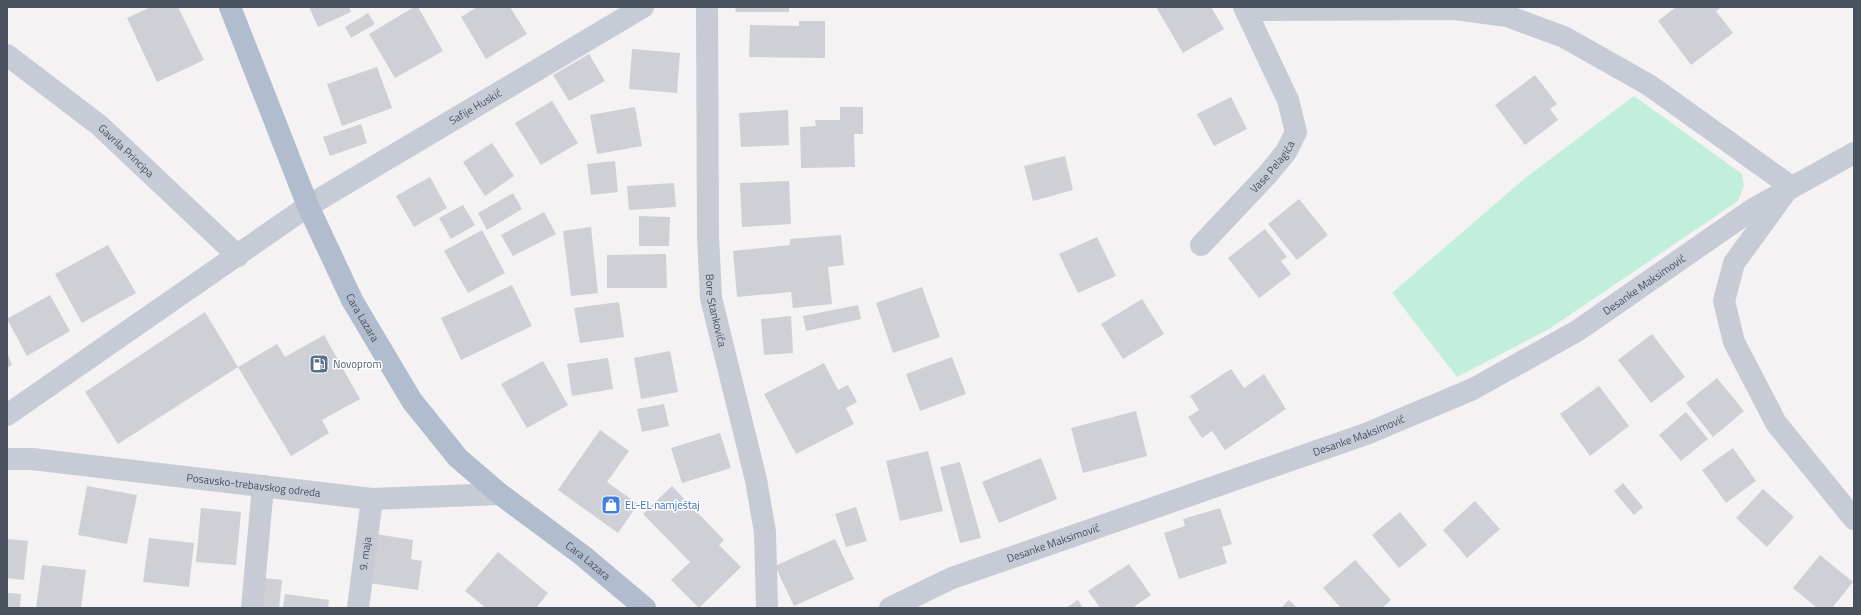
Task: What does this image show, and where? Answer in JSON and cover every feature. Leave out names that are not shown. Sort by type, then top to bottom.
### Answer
[{"type":"main road","name":"Cara Lazara","points":[[230,7],[308,206],[352,300],[412,401],[458,458],[500,494],[582,555],[645,608]]},
{"type":"street","name":"Safije Huskić","points":[[7,415],[308,206],[643,7]]},
{"type":"street","name":"Bore Stankovića","points":[[707,7],[708,236],[711,298],[756,480],[765,532],[767,608]]},
{"type":"street","points":[[1245,8],[1455,8],[1507,16],[1564,37],[1649,85],[1790,186]]},
{"type":"street","name":"Vase Pelagića","points":[[1201,245],[1267,175],[1286,152],[1296,132],[1288,100],[1245,8]]},
{"type":"street","name":"Gavrila Principa","points":[[7,56],[99,125],[238,256]]},
{"type":"street","name":"Desanke Maksimović","points":[[890,608],[952,578],[1366,434],[1473,388],[1577,331],[1753,209],[1790,186],[1854,153]]},
{"type":"street","name":"Desanke Maksimović","points":[[1790,186],[1734,263],[1724,301],[1734,342],[1776,423],[1854,519]]},
{"type":"street","name":"Posavsko-trebavskog odreda","points":[[7,459],[32,459],[372,499],[500,494]]},
{"type":"street","points":[[252,608],[263,486]]},
{"type":"street","name":"9. maja","points":[[358,608],[372,499]]},
{"type":"green space","points":[[1634,96],[1742,174],[1744,186],[1738,201],[1549,329],[1457,377],[1392,293],[1524,179]]},
{"type":"building","points":[[151,7],[178,7],[204,60],[157,82],[127,18]]},
{"type":"building","points":[[309,7],[349,7],[351,12],[318,27]]},
{"type":"building","points":[[414,7],[418,7],[443,51],[395,78],[369,34]]},
{"type":"building","points":[[477,7],[510,7],[527,34],[486,59],[461,17]]},
{"type":"building","points":[[735,7],[789,7],[789,12],[736,12]]},
{"type":"building","points":[[1156,7],[1211,7],[1224,29],[1183,53]]},
{"type":"building","points":[[1676,7],[1722,7],[1716,11],[1733,33],[1691,65],[1658,21]]},
{"type":"building","points":[[368,13],[375,24],[351,38],[345,27]]},
{"type":"building","points":[[799,21],[825,21],[825,58],[749,57],[750,25],[799,26]]},
{"type":"building","points":[[632,49],[680,53],[677,93],[629,89]]},
{"type":"building","points":[[589,54],[605,81],[569,101],[553,75]]},
{"type":"building","points":[[377,67],[392,108],[342,126],[327,84]]},
{"type":"building","points":[[1535,75],[1557,104],[1550,109],[1558,120],[1525,145],[1495,105]]},
{"type":"building","points":[[1231,97],[1247,129],[1214,146],[1197,114]]},
{"type":"building","points":[[552,101],[578,143],[541,165],[515,123]]},
{"type":"building","points":[[635,107],[642,146],[597,154],[590,115]]},
{"type":"building","points":[[840,107],[863,107],[863,134],[854,134],[855,167],[801,168],[800,127],[816,126],[815,120],[840,120]]},
{"type":"building","points":[[788,110],[789,145],[741,147],[739,113]]},
{"type":"building","points":[[361,124],[367,143],[330,156],[323,137]]},
{"type":"building","points":[[492,143],[514,176],[485,196],[463,162]]},
{"type":"building","points":[[1065,156],[1073,190],[1033,201],[1024,166]]},
{"type":"building","points":[[615,161],[618,192],[591,195],[587,164]]},
{"type":"building","points":[[430,177],[447,208],[414,227],[396,196]]},
{"type":"building","points":[[789,181],[791,224],[742,227],[740,183]]},
{"type":"building","points":[[674,183],[676,207],[629,210],[627,186]]},
{"type":"building","points":[[513,193],[522,209],[487,230],[478,213]]},
{"type":"building","points":[[1299,199],[1328,235],[1297,260],[1268,224]]},
{"type":"building","points":[[463,205],[475,225],[451,239],[439,218]]},
{"type":"building","points":[[544,212],[556,234],[513,256],[501,235]]},
{"type":"building","points":[[639,216],[670,217],[669,246],[639,246]]},
{"type":"building","points":[[591,227],[598,293],[571,296],[563,231]]},
{"type":"building","points":[[1265,229],[1287,257],[1281,261],[1291,274],[1259,298],[1228,258]]},
{"type":"building","points":[[482,230],[505,273],[468,293],[444,251]]},
{"type":"building","points":[[841,235],[844,265],[828,267],[832,304],[793,308],[791,292],[737,297],[733,251],[790,245],[790,239]]},
{"type":"building","points":[[1097,237],[1116,276],[1078,293],[1059,254]]},
{"type":"building","points":[[108,245],[136,293],[82,323],[55,274]]},
{"type":"building","points":[[666,254],[667,288],[607,288],[607,255]]},
{"type":"building","points":[[512,285],[532,326],[461,360],[441,318]]},
{"type":"building","points":[[922,287],[940,337],[893,353],[876,303]]},
{"type":"building","points":[[50,295],[70,331],[27,356],[7,319]]},
{"type":"building","points":[[1142,299],[1164,334],[1123,359],[1101,324]]},
{"type":"building","points":[[619,302],[624,337],[580,343],[574,308]]},
{"type":"building","points":[[858,305],[861,319],[806,331],[803,316]]},
{"type":"building","points":[[205,312],[238,367],[118,444],[85,392]]},
{"type":"building","points":[[791,316],[793,353],[764,355],[761,319]]},
{"type":"building","points":[[1652,334],[1685,377],[1651,403],[1618,360]]},
{"type":"building","points":[[324,335],[360,399],[322,420],[329,433],[291,456],[238,367],[277,344],[285,357]]},
{"type":"building","points":[[670,351],[678,392],[641,399],[634,358]]},
{"type":"building","points":[[7,352],[12,365],[7,368]]},
{"type":"building","points":[[952,357],[966,394],[920,411],[906,374]]},
{"type":"building","points":[[608,358],[613,389],[572,396],[567,364]]},
{"type":"building","points":[[543,361],[568,405],[527,428],[501,384]]},
{"type":"building","points":[[824,363],[838,390],[848,385],[857,402],[846,408],[854,424],[796,454],[764,394]]},
{"type":"building","points":[[1231,369],[1244,388],[1264,374],[1286,409],[1225,450],[1212,431],[1202,438],[1188,417],[1199,410],[1190,396]]},
{"type":"building","points":[[1717,378],[1744,411],[1713,437],[1686,403]]},
{"type":"building","points":[[1599,386],[1629,426],[1590,456],[1560,414]]},
{"type":"building","points":[[664,404],[669,426],[642,432],[637,409]]},
{"type":"building","points":[[1136,411],[1147,456],[1083,473],[1071,428]]},
{"type":"building","points":[[1686,412],[1708,439],[1681,461],[1659,435]]},
{"type":"building","points":[[600,430],[629,451],[607,482],[638,504],[618,533],[558,490]]},
{"type":"building","points":[[720,433],[731,468],[682,483],[671,448]]},
{"type":"building","points":[[1733,448],[1756,481],[1726,503],[1702,470]]},
{"type":"building","points":[[928,451],[943,511],[900,521],[886,461]]},
{"type":"building","points":[[1041,458],[1057,499],[999,523],[982,482]]},
{"type":"building","points":[[960,462],[981,538],[960,543],[940,467]]},
{"type":"building","points":[[1623,483],[1643,507],[1634,515],[1614,491]]},
{"type":"building","points":[[87,486],[137,495],[127,544],[78,535]]},
{"type":"building","points":[[672,486],[724,540],[719,545],[741,567],[699,608],[671,580],[690,562],[643,514]]},
{"type":"building","points":[[1763,489],[1794,517],[1767,547],[1736,518]]},
{"type":"building","points":[[1475,501],[1500,529],[1467,558],[1443,530]]},
{"type":"building","points":[[856,507],[867,541],[846,547],[835,514]]},
{"type":"building","points":[[201,508],[241,512],[236,565],[196,562]]},
{"type":"building","points":[[1220,508],[1232,544],[1222,547],[1227,563],[1179,579],[1164,533],[1185,526],[1183,519]]},
{"type":"building","points":[[1400,512],[1427,545],[1399,568],[1372,535]]},
{"type":"building","points":[[376,534],[413,540],[411,559],[422,561],[418,590],[369,583]]},
{"type":"building","points":[[149,538],[194,543],[189,587],[143,582]]},
{"type":"building","points":[[7,539],[28,541],[24,580],[7,578]]},
{"type":"building","points":[[835,539],[854,579],[794,606],[775,566]]},
{"type":"building","points":[[498,552],[548,593],[536,608],[486,608],[465,591]]},
{"type":"building","points":[[1820,555],[1853,582],[1832,608],[1817,608],[1793,588]]},
{"type":"building","points":[[1355,560],[1391,600],[1382,608],[1341,608],[1323,588]]},
{"type":"building","points":[[1129,564],[1151,595],[1132,608],[1100,608],[1088,591]]},
{"type":"building","points":[[42,565],[86,570],[81,608],[36,608]]},
{"type":"building","points":[[264,578],[282,580],[279,608],[261,608]]},
{"type":"building","points":[[7,593],[21,594],[20,608],[7,608]]},
{"type":"building","points":[[285,594],[329,600],[328,608],[283,608]]},
{"type":"building","points":[[1078,600],[1083,608],[1066,608]]},
{"type":"building","points":[[1289,600],[1297,608],[1281,608]]},
{"type":"place","name":"Novoprom","points":[[319,364]]},
{"type":"place","name":"EL-EL namještaj","points":[[611,505]]}]
